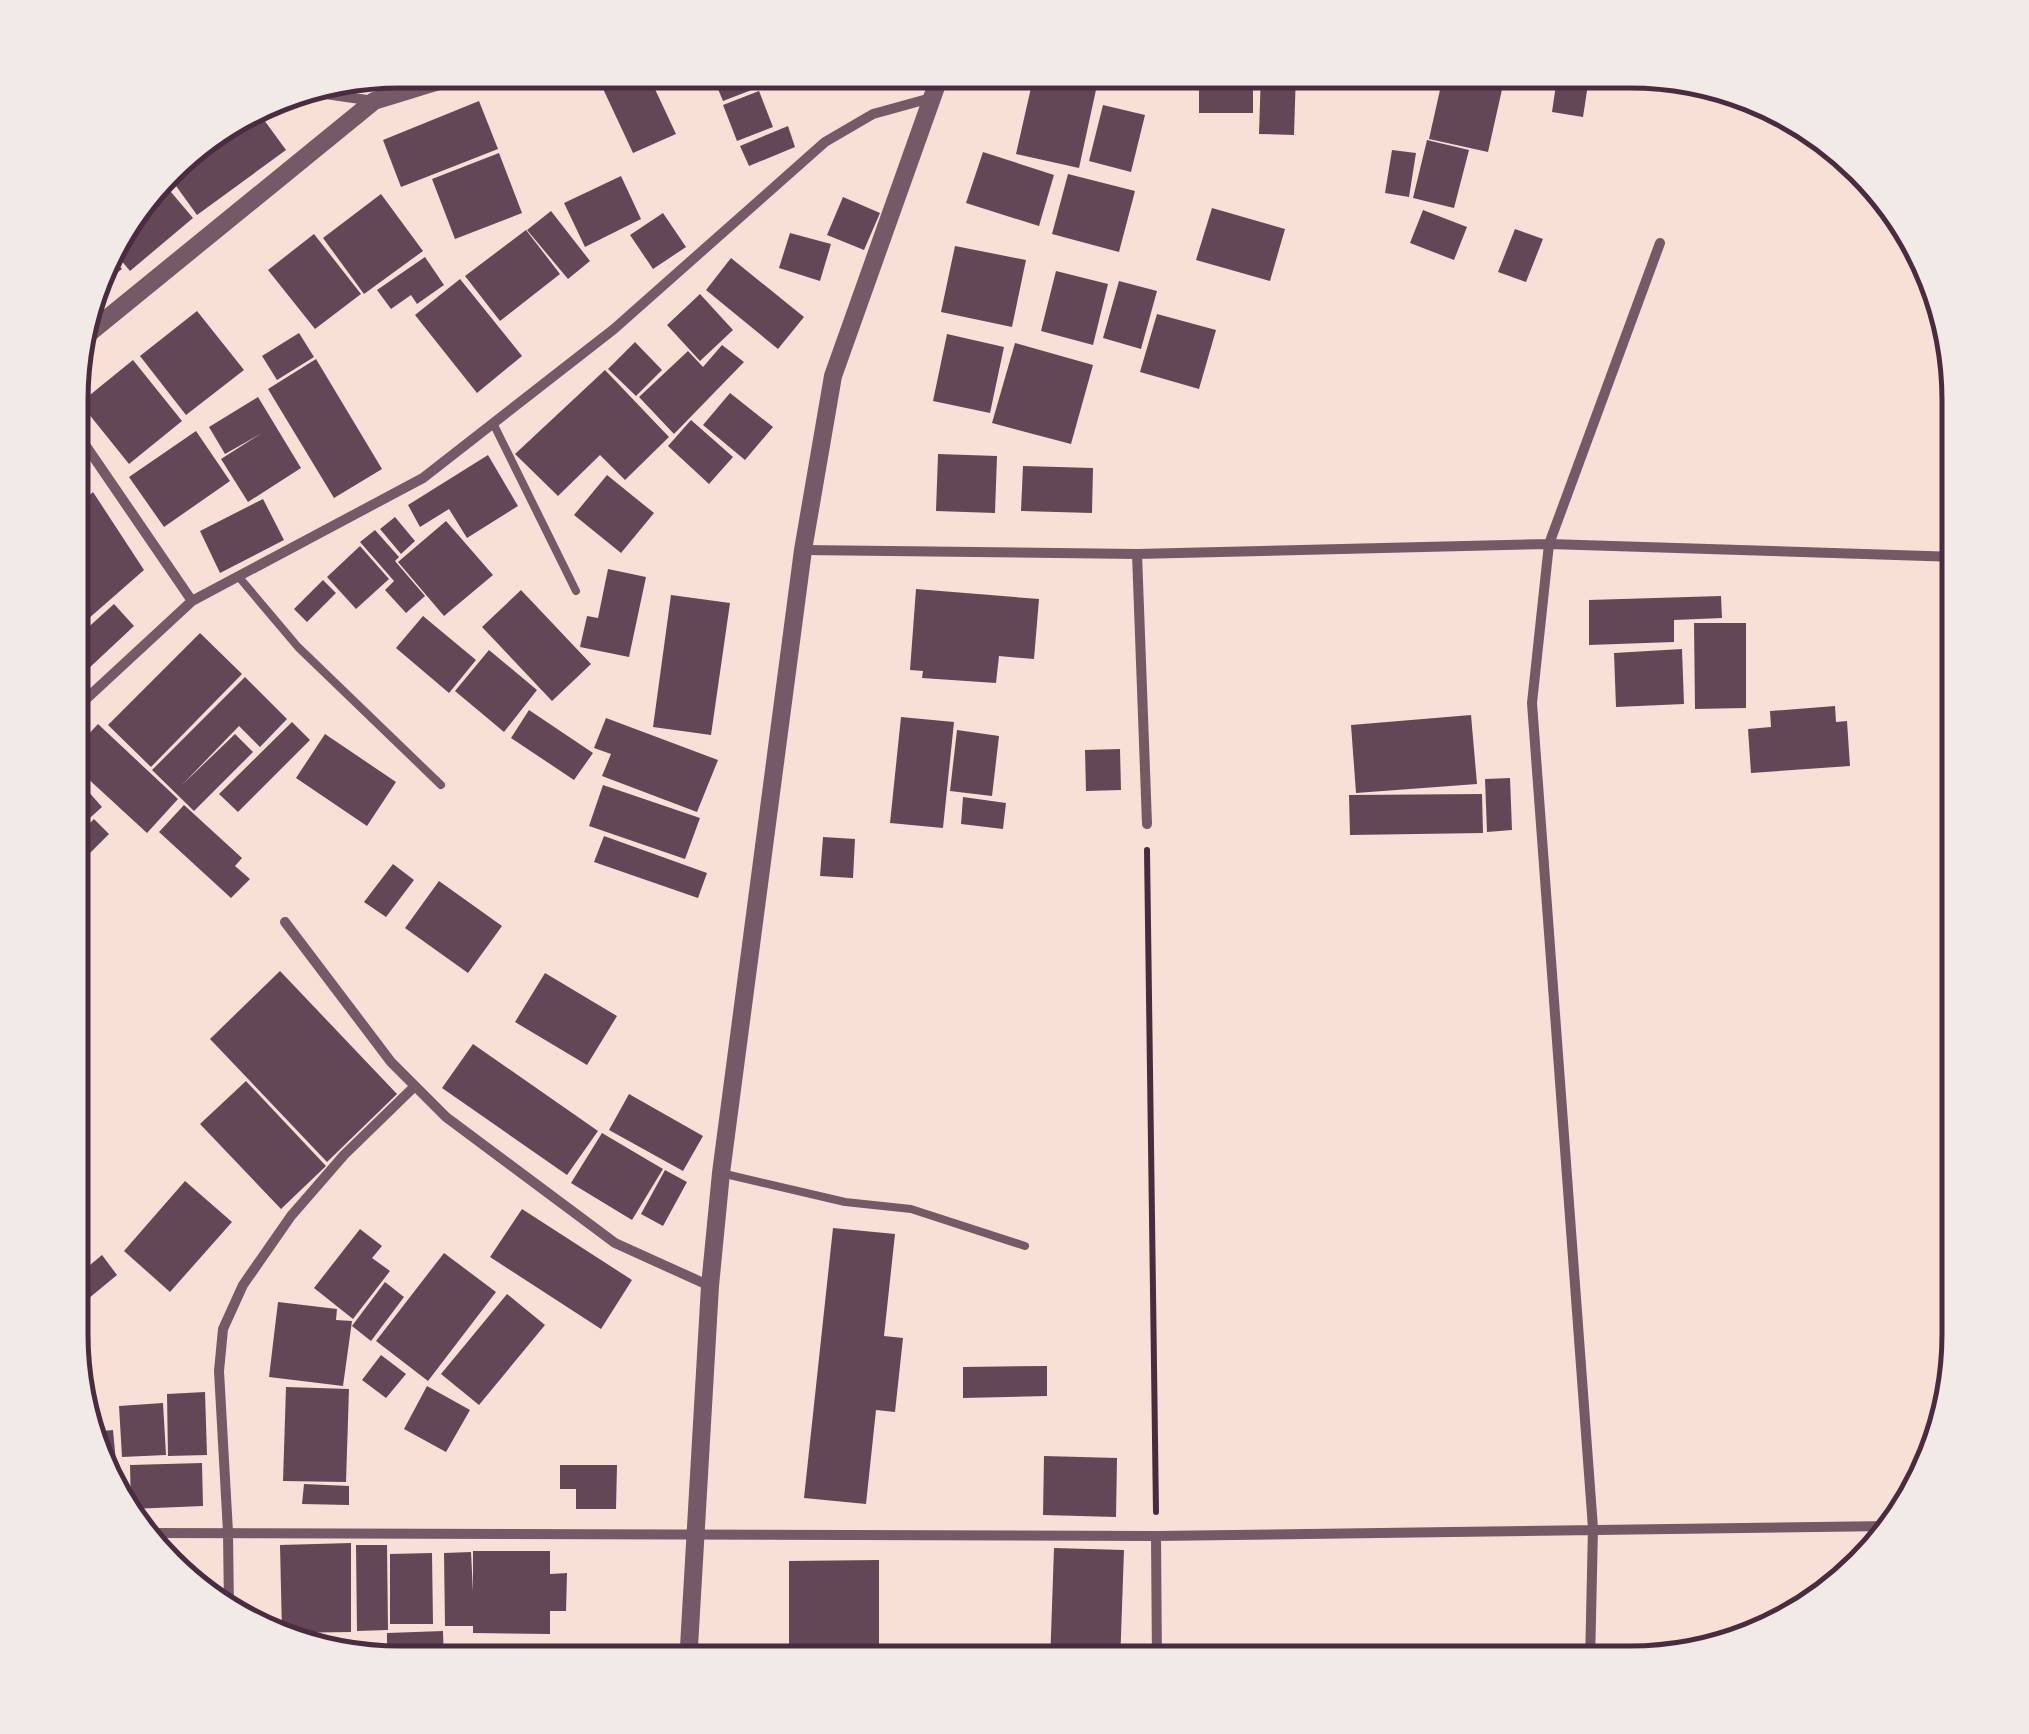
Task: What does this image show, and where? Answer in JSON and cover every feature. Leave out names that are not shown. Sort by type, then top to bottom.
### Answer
[{"type":"street","points":[[96,327],[374,102],[418,88]]},
{"type":"street","points":[[689,1646],[710,1286],[721,1174],[803,550],[833,376],[935,88]]},
{"type":"street","points":[[330,95],[374,102]]},
{"type":"street","points":[[88,697],[192,600],[423,478],[614,329],[825,142],[873,114],[931,98]]},
{"type":"street","points":[[1590,1646],[1593,1528],[1532,703],[1548,544],[1660,244]]},
{"type":"street","points":[[88,449],[192,600]]},
{"type":"street","points":[[803,550],[1137,554],[1548,544],[1941,558]]},
{"type":"street","points":[[1137,554],[1147,824]]},
{"type":"street","points":[[285,922],[391,1062],[446,1117],[615,1243],[710,1286]]},
{"type":"street","points":[[229,1596],[219,1371],[223,1329],[243,1285],[291,1216],[344,1156],[415,1086]]},
{"type":"street","points":[[159,1533],[1156,1536],[1875,1526]]},
{"type":"street","points":[[1156,1536],[1157,1646]]},
{"type":"lane","points":[[492,424],[576,591]]},
{"type":"lane","points":[[238,576],[298,647],[441,785]]},
{"type":"lane","points":[[721,1174],[844,1202],[911,1209],[1025,1246]]},
{"type":"path","points":[[1147,824],[1156,1536]]},
{"type":"building","points":[[603,88],[654,88],[676,134],[633,153]]},
{"type":"building","points":[[718,88],[757,88],[723,101]]},
{"type":"building","points":[[1031,88],[1096,88],[1079,168],[1016,154]]},
{"type":"building","points":[[1199,88],[1253,88],[1253,113],[1199,113]]},
{"type":"building","points":[[1260,88],[1295,88],[1294,135],[1259,134]]},
{"type":"building","points":[[1440,88],[1502,88],[1488,152],[1429,139]]},
{"type":"building","points":[[1556,88],[1587,88],[1583,117],[1552,112]]},
{"type":"building","points":[[759,91],[773,127],[737,141],[723,105]]},
{"type":"building","points":[[479,101],[498,149],[401,187],[383,140]]},
{"type":"building","points":[[1103,105],[1145,115],[1131,172],[1089,161]]},
{"type":"building","points":[[263,119],[286,150],[197,215],[175,184],[209,152]]},
{"type":"building","points":[[788,126],[795,147],[749,166],[740,146]]},
{"type":"building","points":[[1427,140],[1469,150],[1454,208],[1413,198]]},
{"type":"building","points":[[1392,150],[1416,153],[1409,197],[1385,193]]},
{"type":"building","points":[[983,152],[1054,175],[1039,226],[966,203]]},
{"type":"building","points":[[499,153],[522,213],[455,239],[432,179]]},
{"type":"building","points":[[1068,174],[1135,191],[1119,252],[1052,234]]},
{"type":"building","points":[[621,176],[641,219],[585,247],[564,203]]},
{"type":"building","points":[[169,190],[193,218],[130,271],[121,260],[152,209]]},
{"type":"building","points":[[381,194],[423,251],[364,294],[323,238]]},
{"type":"building","points":[[843,197],[880,213],[864,250],[827,235]]},
{"type":"building","points":[[1212,208],[1285,229],[1270,281],[1196,260]]},
{"type":"building","points":[[1423,210],[1467,227],[1454,260],[1410,243]]},
{"type":"building","points":[[551,211],[590,261],[568,279],[527,230]]},
{"type":"building","points":[[663,213],[686,247],[653,269],[630,235]]},
{"type":"building","points":[[1515,229],[1543,239],[1526,282],[1498,272]]},
{"type":"building","points":[[526,230],[560,274],[500,321],[465,276]]},
{"type":"building","points":[[790,233],[831,244],[820,281],[779,268]]},
{"type":"building","points":[[314,234],[361,294],[315,329],[268,270]]},
{"type":"building","points":[[955,246],[1026,260],[1012,327],[941,312]]},
{"type":"building","points":[[425,257],[444,285],[417,304],[411,295],[391,309],[377,290]]},
{"type":"building","points":[[731,258],[804,317],[778,349],[706,290]]},
{"type":"building","points":[[1056,271],[1108,284],[1093,345],[1041,331]]},
{"type":"building","points":[[460,279],[522,356],[477,393],[415,315]]},
{"type":"building","points":[[1119,281],[1157,291],[1141,349],[1103,338]]},
{"type":"building","points":[[700,294],[733,330],[700,361],[667,325]]},
{"type":"building","points":[[197,311],[244,370],[186,415],[140,356]]},
{"type":"building","points":[[1157,314],[1216,330],[1199,389],[1140,372]]},
{"type":"building","points":[[299,333],[314,357],[277,380],[262,356]]},
{"type":"building","points":[[947,334],[1004,347],[990,413],[933,401]]},
{"type":"building","points":[[635,342],[662,370],[636,396],[608,369]]},
{"type":"building","points":[[1015,343],[1093,365],[1071,444],[992,423]]},
{"type":"building","points":[[722,345],[744,362],[674,434],[639,397],[688,351],[703,367]]},
{"type":"building","points":[[316,359],[382,469],[334,498],[268,389]]},
{"type":"building","points":[[133,360],[182,421],[129,464],[88,413],[88,396]]},
{"type":"building","points":[[605,370],[669,437],[625,480],[600,455],[558,496],[515,454]]},
{"type":"building","points":[[730,393],[773,427],[745,460],[703,425]]},
{"type":"building","points":[[258,397],[301,468],[248,502],[221,459],[262,433],[225,454],[209,427]]},
{"type":"building","points":[[691,420],[733,457],[709,484],[668,446]]},
{"type":"building","points":[[196,431],[230,481],[164,527],[129,477]]},
{"type":"building","points":[[938,454],[997,456],[995,513],[936,511]]},
{"type":"building","points":[[488,455],[518,506],[467,538],[449,509],[420,527],[408,505]]},
{"type":"building","points":[[1023,466],[1093,468],[1092,513],[1021,511]]},
{"type":"building","points":[[607,475],[654,513],[621,553],[574,515]]},
{"type":"building","points":[[93,492],[144,570],[88,619],[88,497]]},
{"type":"building","points":[[263,499],[284,540],[220,573],[200,531]]},
{"type":"building","points":[[395,517],[415,541],[401,554],[380,529]]},
{"type":"building","points":[[446,521],[493,575],[444,616],[398,562]]},
{"type":"building","points":[[375,530],[425,596],[406,613],[385,590],[394,581],[360,542]]},
{"type":"building","points":[[360,546],[389,579],[356,609],[327,577]]},
{"type":"building","points":[[608,569],[646,577],[629,657],[580,647],[587,616],[598,618]]},
{"type":"building","points":[[323,580],[336,593],[307,622],[294,609]]},
{"type":"building","points":[[916,589],[1039,599],[1034,659],[999,656],[996,683],[922,678],[923,671],[910,670]]},
{"type":"building","points":[[521,590],[591,664],[552,701],[482,627]]},
{"type":"building","points":[[671,595],[730,603],[711,735],[653,727]]},
{"type":"building","points":[[1721,596],[1722,618],[1674,620],[1674,642],[1589,645],[1589,600]]},
{"type":"building","points":[[114,604],[134,626],[88,669],[88,628]]},
{"type":"building","points":[[423,616],[476,660],[449,693],[396,648]]},
{"type":"building","points":[[1694,623],[1746,623],[1746,708],[1695,709]]},
{"type":"building","points":[[200,633],[242,674],[151,767],[108,725]]},
{"type":"building","points":[[1682,649],[1684,704],[1616,707],[1614,653]]},
{"type":"building","points":[[489,650],[537,690],[504,732],[455,691]]},
{"type":"building","points":[[245,677],[287,719],[260,747],[239,726],[182,785],[235,734],[253,752],[194,811],[152,770]]},
{"type":"building","points":[[1835,706],[1836,722],[1847,721],[1850,766],[1751,773],[1748,729],[1771,727],[1770,711]]},
{"type":"building","points":[[529,710],[593,753],[574,780],[511,738]]},
{"type":"building","points":[[1471,715],[1477,784],[1356,793],[1351,725]]},
{"type":"building","points":[[901,717],[954,722],[943,828],[890,823]]},
{"type":"building","points":[[606,718],[718,760],[697,812],[602,776],[611,754],[594,748]]},
{"type":"building","points":[[292,722],[310,740],[238,812],[219,794]]},
{"type":"building","points":[[98,724],[178,799],[147,833],[88,779],[88,735]]},
{"type":"building","points":[[957,730],[999,736],[992,796],[950,791]]},
{"type":"building","points":[[325,734],[396,782],[367,826],[296,778]]},
{"type":"building","points":[[1120,749],[1121,790],[1086,791],[1085,750]]},
{"type":"building","points":[[1510,778],[1512,830],[1487,832],[1485,779]]},
{"type":"building","points":[[603,785],[700,818],[685,859],[589,826]]},
{"type":"building","points":[[88,791],[102,807],[88,820]]},
{"type":"building","points":[[1482,794],[1483,833],[1350,835],[1349,795]]},
{"type":"building","points":[[963,797],[1006,803],[1003,829],[961,824]]},
{"type":"building","points":[[184,805],[242,858],[235,866],[250,879],[231,898],[159,832]]},
{"type":"building","points":[[94,819],[109,834],[88,855],[88,825]]},
{"type":"building","points":[[604,836],[707,873],[698,898],[594,862]]},
{"type":"building","points":[[823,837],[855,839],[853,878],[820,876]]},
{"type":"building","points":[[393,864],[414,880],[386,917],[364,902]]},
{"type":"building","points":[[439,881],[502,926],[468,973],[405,928]]},
{"type":"building","points":[[280,971],[397,1094],[327,1162],[210,1039]]},
{"type":"building","points":[[545,973],[617,1016],[587,1065],[515,1022]]},
{"type":"building","points":[[473,1044],[598,1131],[567,1175],[442,1088]]},
{"type":"building","points":[[246,1081],[326,1166],[281,1209],[200,1124]]},
{"type":"building","points":[[629,1094],[703,1136],[683,1171],[609,1130]]},
{"type":"building","points":[[602,1133],[663,1169],[632,1220],[571,1183]]},
{"type":"building","points":[[665,1170],[687,1182],[663,1226],[641,1214]]},
{"type":"building","points":[[185,1181],[232,1222],[170,1292],[124,1251]]},
{"type":"building","points":[[522,1209],[632,1280],[601,1329],[490,1257]]},
{"type":"building","points":[[833,1228],[895,1234],[884,1336],[903,1338],[895,1412],[876,1410],[866,1504],[804,1498]]},
{"type":"building","points":[[360,1229],[382,1246],[372,1258],[390,1271],[353,1319],[314,1288]]},
{"type":"building","points":[[444,1253],[496,1292],[428,1381],[376,1341]]},
{"type":"building","points":[[102,1255],[117,1275],[88,1299],[88,1267]]},
{"type":"building","points":[[385,1282],[404,1297],[371,1341],[352,1326]]},
{"type":"building","points":[[507,1294],[545,1325],[479,1405],[441,1374]]},
{"type":"building","points":[[278,1302],[337,1309],[336,1320],[352,1321],[343,1386],[269,1377]]},
{"type":"building","points":[[381,1355],[406,1374],[386,1398],[362,1380]]},
{"type":"building","points":[[1047,1366],[1047,1396],[963,1398],[963,1367]]},
{"type":"building","points":[[427,1386],[470,1410],[446,1452],[404,1429]]},
{"type":"building","points":[[286,1387],[349,1389],[346,1482],[283,1481]]},
{"type":"building","points":[[205,1392],[207,1455],[168,1456],[167,1394]]},
{"type":"building","points":[[163,1403],[166,1455],[122,1457],[119,1406]]},
{"type":"building","points":[[113,1430],[116,1465],[111,1454],[103,1431]]},
{"type":"building","points":[[1044,1456],[1117,1458],[1116,1517],[1043,1515]]},
{"type":"building","points":[[202,1463],[203,1506],[140,1509],[131,1492],[130,1465]]},
{"type":"building","points":[[560,1465],[617,1465],[616,1509],[576,1509],[576,1489],[560,1489]]},
{"type":"building","points":[[304,1484],[349,1486],[349,1505],[302,1504]]},
{"type":"building","points":[[351,1543],[351,1632],[308,1633],[282,1624],[280,1545]]},
{"type":"building","points":[[356,1545],[387,1545],[388,1630],[357,1631]]},
{"type":"building","points":[[1054,1548],[1124,1550],[1121,1646],[1051,1646]]},
{"type":"building","points":[[473,1551],[550,1551],[550,1574],[567,1573],[566,1611],[550,1611],[550,1634],[473,1633],[473,1626],[445,1626],[444,1553],[471,1552],[473,1592]]},
{"type":"building","points":[[432,1553],[433,1624],[390,1624],[390,1554]]},
{"type":"building","points":[[879,1560],[879,1646],[789,1646],[789,1561]]},
{"type":"building","points":[[443,1631],[443,1646],[387,1646],[387,1633]]}]
